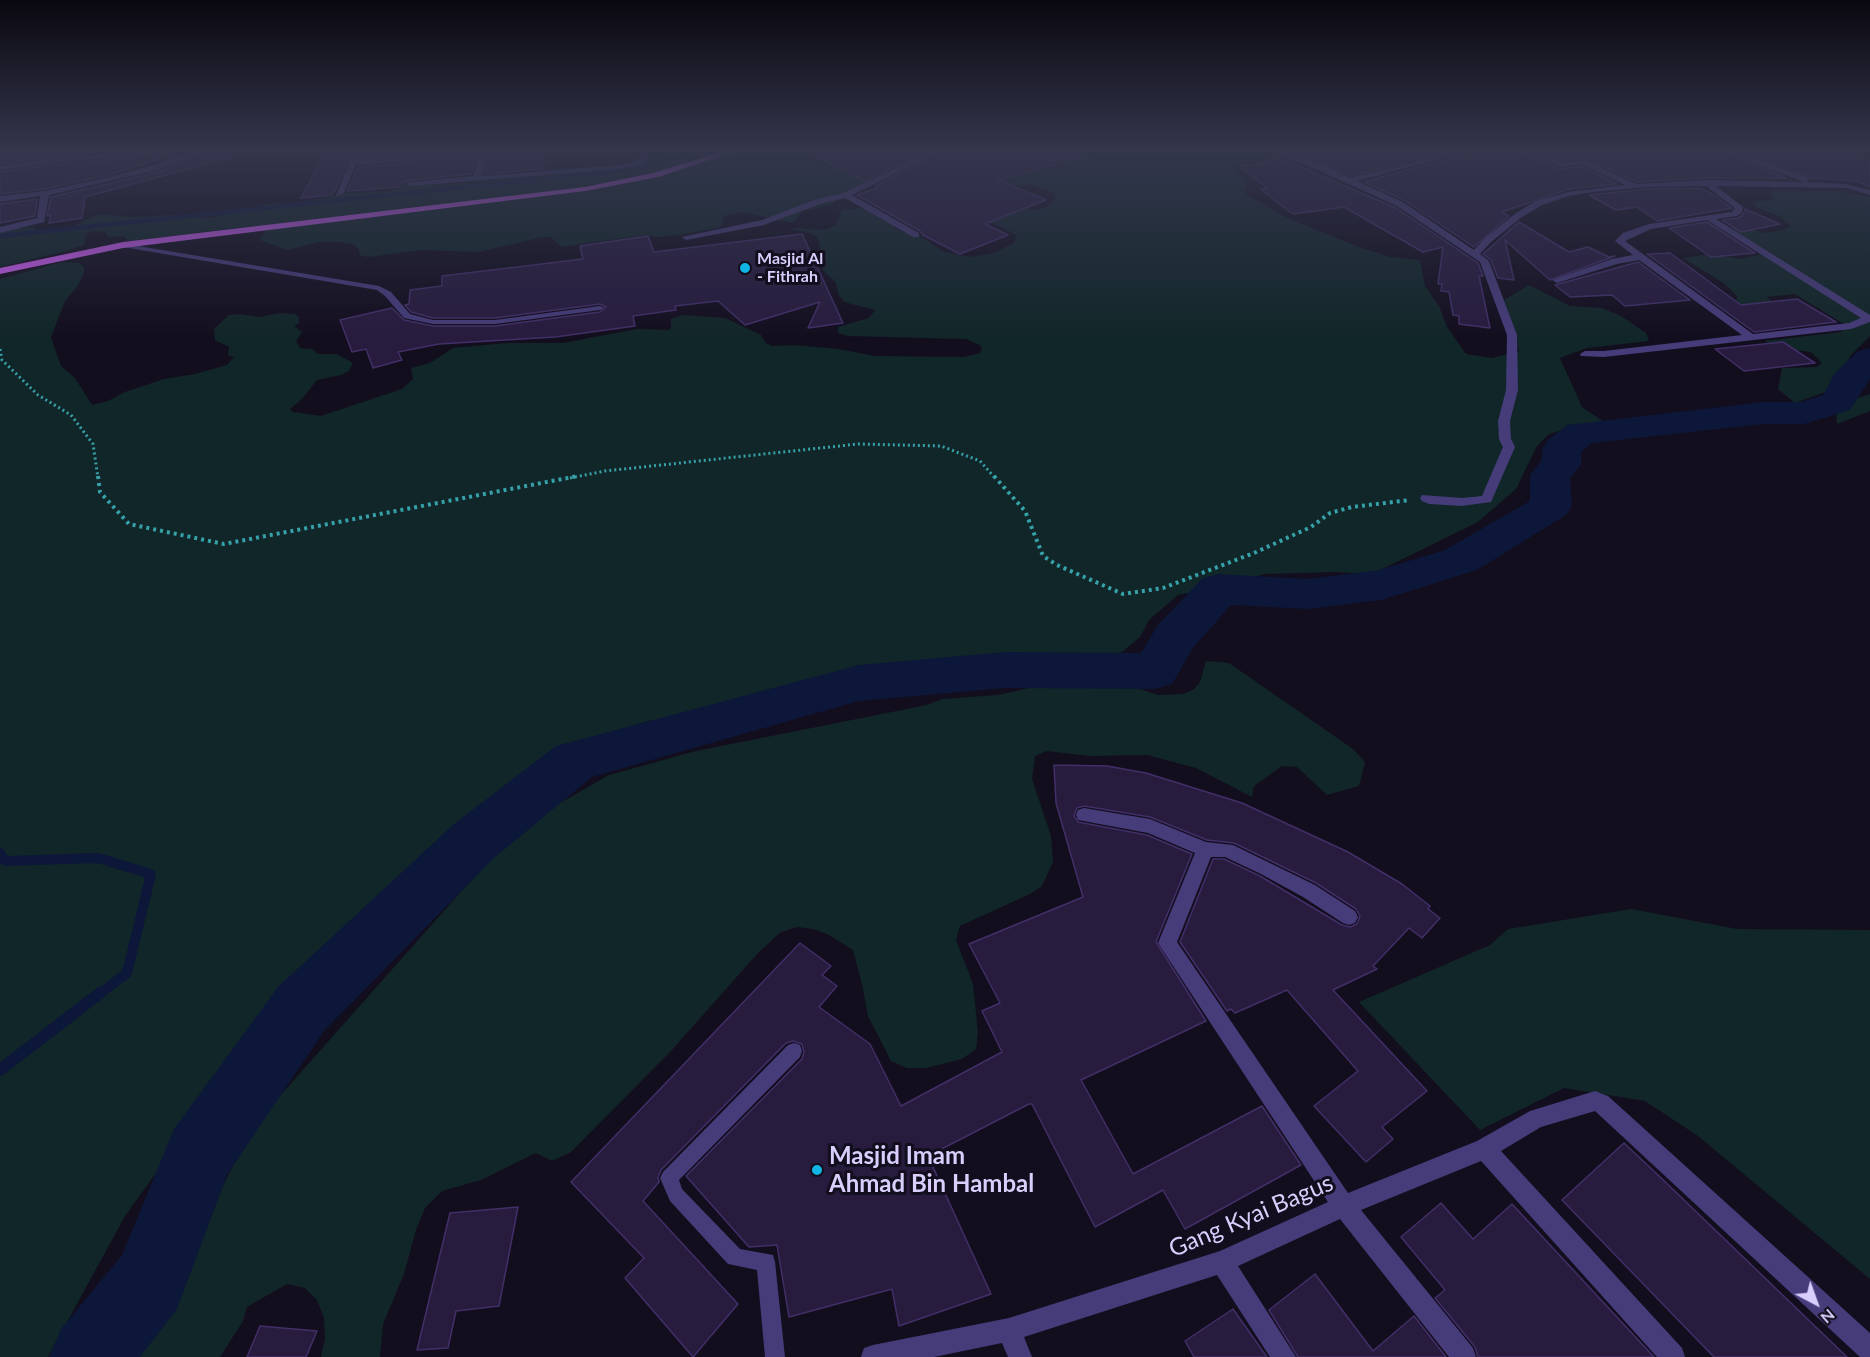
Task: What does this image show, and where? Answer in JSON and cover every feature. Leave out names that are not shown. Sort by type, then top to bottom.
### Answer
[{"type":"main road","points":[[0,270],[123,245],[376,214]]},
{"type":"street","points":[[0,230],[41,220],[42,214]]},
{"type":"street","points":[[686,237],[764,222],[784,214]]},
{"type":"street","points":[[881,214],[916,234]]},
{"type":"street","points":[[1415,214],[1484,261],[1512,334],[1512,390],[1504,421],[1505,439],[1509,447],[1487,499],[1462,502],[1433,501],[1426,498]]},
{"type":"street","points":[[1474,256],[1488,240],[1520,214]]},
{"type":"street","points":[[1731,214],[1650,227],[1621,238],[1619,241],[1751,337]]},
{"type":"street","points":[[1585,354],[1604,354],[1851,326],[1869,319],[1708,217]]},
{"type":"street","points":[[1557,280],[1615,261],[1640,257]]},
{"type":"street","points":[[1084,814],[1150,826],[1205,849],[1227,850],[1310,891],[1349,917]]},
{"type":"street","points":[[1205,849],[1167,943],[1344,1206],[1464,1357]]},
{"type":"street","name":"Gang Kyai Bagus","points":[[873,1357],[1009,1330],[1222,1263],[1344,1206],[1484,1149],[1537,1118],[1591,1101],[1601,1103],[1870,1350]]},
{"type":"street","points":[[1484,1149],[1673,1357]]},
{"type":"street","points":[[1222,1263],[1284,1357]]},
{"type":"street","points":[[1009,1330],[1020,1357]]},
{"type":"lane","points":[[123,245],[380,288],[407,316],[433,322],[495,322],[600,308]]},
{"type":"lane","points":[[775,1357],[766,1262],[735,1257],[676,1195],[669,1178],[794,1051]]},
{"type":"path","points":[[0,349],[2,360],[38,395],[71,415],[82,429],[93,444],[100,492],[129,524],[224,544],[605,471],[858,444],[942,446],[980,461],[1024,511],[1043,556],[1057,565],[1123,594],[1163,588],[1254,553],[1311,527],[1330,513],[1352,507],[1426,498]]},
{"type":"green space","points":[[97,214],[210,218],[225,214],[732,214],[724,216],[722,225],[717,228],[685,234],[658,237],[645,235],[561,247],[551,237],[543,237],[478,252],[422,250],[368,257],[360,255],[358,248],[352,244],[339,242],[319,242],[287,250],[260,240],[266,231],[253,226],[129,241],[124,236],[108,237],[105,232],[95,231],[86,234],[84,245],[0,267],[0,231],[31,227],[43,232],[52,232],[69,228]]},
{"type":"green space","points":[[753,214],[800,214],[793,223]]},
{"type":"green space","points":[[840,214],[885,214],[896,229],[925,239],[944,252],[970,257],[994,253],[1014,243],[1017,235],[983,221],[997,214],[1281,214],[1359,247],[1390,257],[1420,260],[1425,286],[1439,306],[1447,327],[1466,354],[1492,358],[1519,351],[1504,300],[1529,285],[1570,306],[1602,308],[1621,316],[1646,333],[1649,341],[1587,348],[1560,358],[1582,407],[1607,424],[1573,427],[1549,434],[1537,446],[1516,489],[1478,522],[1372,574],[1335,572],[1265,574],[1178,595],[1149,620],[1140,637],[1122,652],[1095,662],[1001,662],[889,666],[708,711],[645,722],[618,731],[590,745],[486,816],[390,896],[292,994],[206,1092],[194,1111],[187,1130],[125,1216],[48,1357],[0,1357],[0,279],[62,262],[79,263],[84,267],[84,273],[77,287],[65,301],[51,337],[61,366],[75,378],[92,405],[164,379],[195,374],[227,365],[234,357],[228,355],[229,347],[215,340],[214,329],[229,315],[260,317],[279,313],[295,314],[299,317],[299,323],[294,326],[302,332],[296,341],[300,348],[312,349],[318,354],[337,354],[353,363],[349,371],[341,375],[317,380],[302,399],[290,409],[293,412],[321,416],[402,389],[413,379],[411,368],[430,363],[453,348],[506,343],[563,343],[637,329],[669,330],[671,319],[683,315],[725,318],[761,335],[766,343],[772,346],[794,345],[838,349],[875,356],[964,357],[980,353],[982,349],[980,345],[966,339],[849,336],[838,333],[838,327],[869,318],[875,310],[844,302],[838,294],[836,283],[822,269],[827,264],[821,253],[818,238],[810,233],[788,229],[824,230],[836,225]]},
{"type":"green space","points":[[1775,214],[1870,214],[1870,336],[1851,355],[1847,362],[1848,368],[1842,377],[1825,392],[1795,403],[1778,389],[1782,368],[1817,367],[1822,363],[1811,352],[1781,348],[1764,341],[1841,332],[1844,324],[1795,294],[1766,297],[1792,313],[1726,313],[1714,304],[1736,302],[1737,296],[1725,284],[1683,258],[1710,254],[1741,259],[1770,252],[1742,237],[1731,227],[1746,226],[1763,233],[1780,231],[1791,226]]},
{"type":"green space","points":[[1870,394],[1870,411],[1837,424],[1836,412],[1853,400]]},
{"type":"green space","points":[[1206,661],[1229,663],[1353,749],[1365,762],[1359,786],[1327,795],[1297,767],[1282,766],[1254,786],[1252,797],[1196,768],[1147,755],[1089,756],[1047,751],[1035,756],[1032,779],[1051,836],[1053,862],[1042,886],[1030,894],[960,926],[956,940],[973,984],[978,1032],[976,1049],[962,1059],[926,1068],[907,1068],[891,1061],[868,1016],[853,950],[827,934],[813,929],[797,927],[781,932],[758,953],[671,1051],[571,1152],[552,1161],[536,1153],[481,1180],[442,1191],[425,1208],[416,1230],[404,1274],[383,1324],[380,1357],[321,1357],[325,1338],[324,1318],[317,1300],[305,1288],[287,1284],[247,1307],[243,1321],[220,1357],[115,1357],[151,1312],[220,1192],[241,1149],[271,1106],[498,850],[548,810],[609,775],[696,751],[927,705],[942,699],[998,695],[1037,686],[1080,685],[1104,681],[1131,686],[1158,695],[1184,694],[1194,689],[1200,682]]},
{"type":"green space","points":[[1631,909],[1737,929],[1870,930],[1870,1279],[1698,1136],[1645,1101],[1564,1088],[1480,1130],[1359,1002],[1490,945],[1508,929]]},
{"type":"building","points":[[0,214],[35,214],[35,216],[0,223]]},
{"type":"building","points":[[47,214],[83,214],[82,218],[49,223],[51,215]]},
{"type":"building","points":[[891,214],[1010,214],[985,224],[1008,235],[960,254],[923,235]]},
{"type":"building","points":[[1357,214],[1405,214],[1478,263],[1483,276],[1479,276],[1490,328],[1459,324],[1459,316],[1453,315],[1449,292],[1441,291],[1442,284],[1438,284],[1443,247],[1423,252]]},
{"type":"building","points":[[1425,214],[1509,216],[1474,247]]},
{"type":"building","points":[[1647,214],[1696,214],[1657,221]]},
{"type":"building","points":[[1757,214],[1780,224],[1741,232],[1722,220]]},
{"type":"building","points":[[1519,222],[1569,252],[1588,247],[1609,257],[1615,256],[1550,280],[1505,240],[1514,280],[1498,278],[1491,260],[1483,254]]},
{"type":"building","points":[[1707,222],[1755,253],[1711,257],[1669,228]]},
{"type":"building","points":[[802,234],[843,323],[808,328],[820,302],[745,325],[718,301],[675,306],[676,310],[633,316],[635,326],[555,337],[439,344],[398,352],[402,360],[373,368],[366,349],[352,352],[340,320],[392,308],[404,320],[433,326],[495,326],[600,312],[606,307],[600,304],[495,318],[433,318],[411,312],[405,305],[409,304],[410,290],[442,286],[442,276],[583,259],[580,246],[648,236],[654,252]]},
{"type":"building","points":[[1670,253],[1741,305],[1797,299],[1836,322],[1754,332],[1647,254]]},
{"type":"building","points":[[1638,262],[1690,300],[1625,306],[1612,295],[1570,297],[1555,285]]},
{"type":"building","points":[[1783,342],[1815,363],[1744,371],[1715,349]]},
{"type":"building","points":[[1054,765],[1107,766],[1146,773],[1242,803],[1348,852],[1402,884],[1430,906],[1428,909],[1440,918],[1422,938],[1409,928],[1373,966],[1377,969],[1333,990],[1427,1091],[1382,1127],[1393,1139],[1366,1162],[1314,1106],[1358,1071],[1287,990],[1235,1013],[1231,1009],[1227,1011],[1180,942],[1213,859],[1224,859],[1260,876],[1342,925],[1350,927],[1357,924],[1360,916],[1356,909],[1316,883],[1234,843],[1207,840],[1150,817],[1084,806],[1077,808],[1074,816],[1078,822],[1147,835],[1192,854],[1156,942],[1206,1021],[1081,1080],[1133,1174],[1262,1106],[1301,1165],[1185,1229],[1163,1190],[1095,1227],[1032,1104],[1029,1104],[928,1156],[991,1294],[899,1326],[892,1289],[789,1317],[777,1245],[749,1247],[686,1176],[802,1059],[804,1052],[802,1044],[793,1041],[786,1043],[661,1170],[658,1177],[659,1182],[643,1201],[738,1304],[693,1357],[625,1278],[644,1258],[571,1182],[800,943],[831,966],[822,975],[837,986],[819,1007],[870,1044],[901,1106],[1002,1052],[982,1011],[1000,1003],[969,944],[1083,897],[1056,803]]},
{"type":"building","points":[[1624,1143],[1847,1357],[1714,1357],[1562,1200]]},
{"type":"building","points":[[1441,1203],[1473,1239],[1512,1204],[1654,1357],[1478,1357],[1475,1347],[1435,1298],[1445,1290],[1401,1237]]},
{"type":"building","points":[[518,1207],[499,1306],[456,1311],[448,1348],[417,1350],[450,1213]]},
{"type":"building","points":[[1315,1274],[1373,1351],[1414,1316],[1446,1357],[1298,1357],[1269,1310]]},
{"type":"building","points":[[1233,1309],[1267,1357],[1194,1357],[1185,1341]]},
{"type":"building","points":[[260,1326],[317,1331],[306,1357],[247,1357]]},
{"type":"waterway","points":[[0,236],[205,214]]},
{"type":"waterway","points":[[89,1357],[150,1282],[199,1154],[301,1009],[474,841],[575,761],[859,683],[1005,670],[1155,671],[1175,637],[1219,589],[1308,594],[1381,585],[1461,560],[1551,506],[1550,475],[1561,465],[1562,448],[1581,433],[1763,413],[1804,413],[1837,402],[1848,381],[1870,358]]},
{"type":"waterway","points":[[0,853],[5,861],[98,858],[151,874],[127,973],[98,995]]},
{"type":"waterway","points":[[0,1070],[100,993]]},
{"type":"place","name":"Masjid Al - Fithrah","points":[[745,268]]},
{"type":"place","name":"Masjid Imam Ahmad Bin Hambal","points":[[817,1170]]}]
